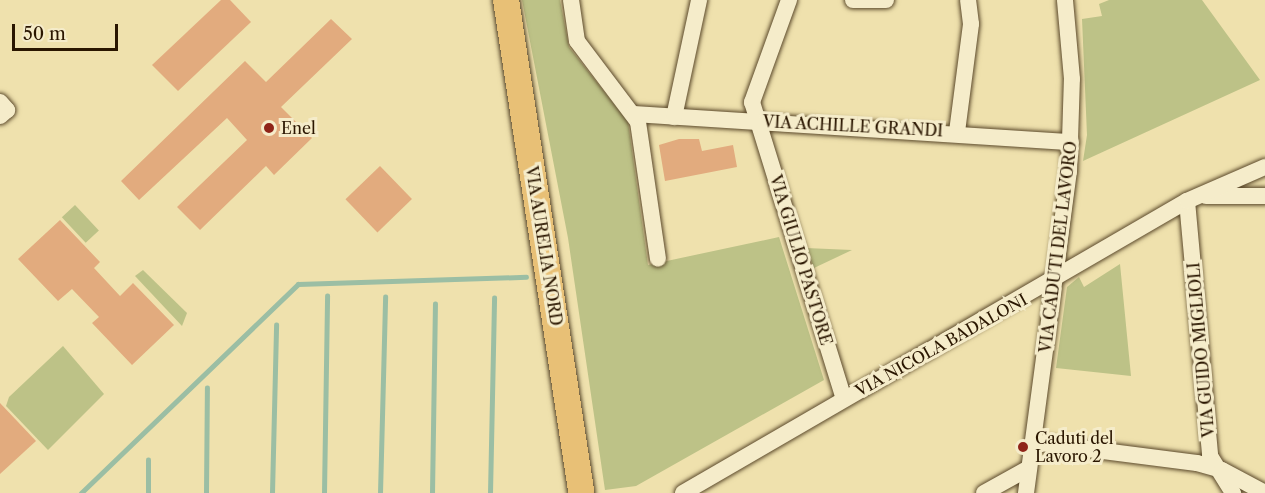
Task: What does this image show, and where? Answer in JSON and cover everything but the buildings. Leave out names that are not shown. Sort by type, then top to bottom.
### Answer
[{"type":"main road","name":"VIA AURELIA NORD","points":[[506,0],[581,493]]},
{"type":"street","points":[[571,0],[577,41],[634,114],[658,259]]},
{"type":"street","points":[[674,117],[699,0]]},
{"type":"street","name":"VIA GIULIO PASTORE","points":[[789,0],[752,94],[756,121],[844,399]]},
{"type":"street","points":[[853,0],[886,0]]},
{"type":"street","points":[[957,132],[971,24],[968,0]]},
{"type":"street","name":"VIA CADUTI DEL LAVORO","points":[[1026,493],[1056,280],[1071,142],[1071,51],[1065,0]]},
{"type":"street","name":"VIA ACHILLE GRANDI","points":[[634,114],[957,132],[1071,142]]},
{"type":"street","name":"VIA NICOLA BADALONI","points":[[683,493],[1193,199],[1265,167]]},
{"type":"street","points":[[1193,199],[1265,196]]},
{"type":"street","name":"VIA GUIDO MIGLIOLI","points":[[1193,199],[1210,456],[1222,470],[1233,493]]},
{"type":"street","points":[[1033,442],[1222,470],[1265,493]]},
{"type":"street","points":[[984,493],[1029,468]]},
{"type":"green space","points":[[522,0],[560,0],[569,47],[628,122],[648,265],[779,237],[824,380],[636,486],[605,490],[568,238]]},
{"type":"green space","points":[[1109,0],[1202,0],[1260,80],[1083,161],[1087,135],[1082,19],[1102,16],[1099,4]]},
{"type":"green space","points":[[75,205],[99,231],[86,243],[62,217]]},
{"type":"green space","points":[[806,248],[852,250],[814,268]]},
{"type":"green space","points":[[1120,264],[1131,376],[1056,368],[1067,287],[1079,277],[1084,287]]},
{"type":"green space","points":[[143,270],[187,313],[182,326],[135,276]]},
{"type":"green space","points":[[63,346],[104,394],[48,450],[6,406],[9,397]]},
{"type":"waterway","points":[[81,493],[298,284],[526,277]]},
{"type":"waterway","points":[[324,493],[327,296]]},
{"type":"waterway","points":[[380,493],[385,297]]},
{"type":"waterway","points":[[490,493],[494,298]]},
{"type":"waterway","points":[[432,493],[435,304]]},
{"type":"waterway","points":[[272,493],[276,325]]},
{"type":"waterway","points":[[206,493],[207,388]]},
{"type":"waterway","points":[[148,460],[148,493]]},
{"type":"place","name":"Enel","points":[[269,128]]},
{"type":"place","name":"Caduti del Lavoro 2","points":[[1023,447]]}]
